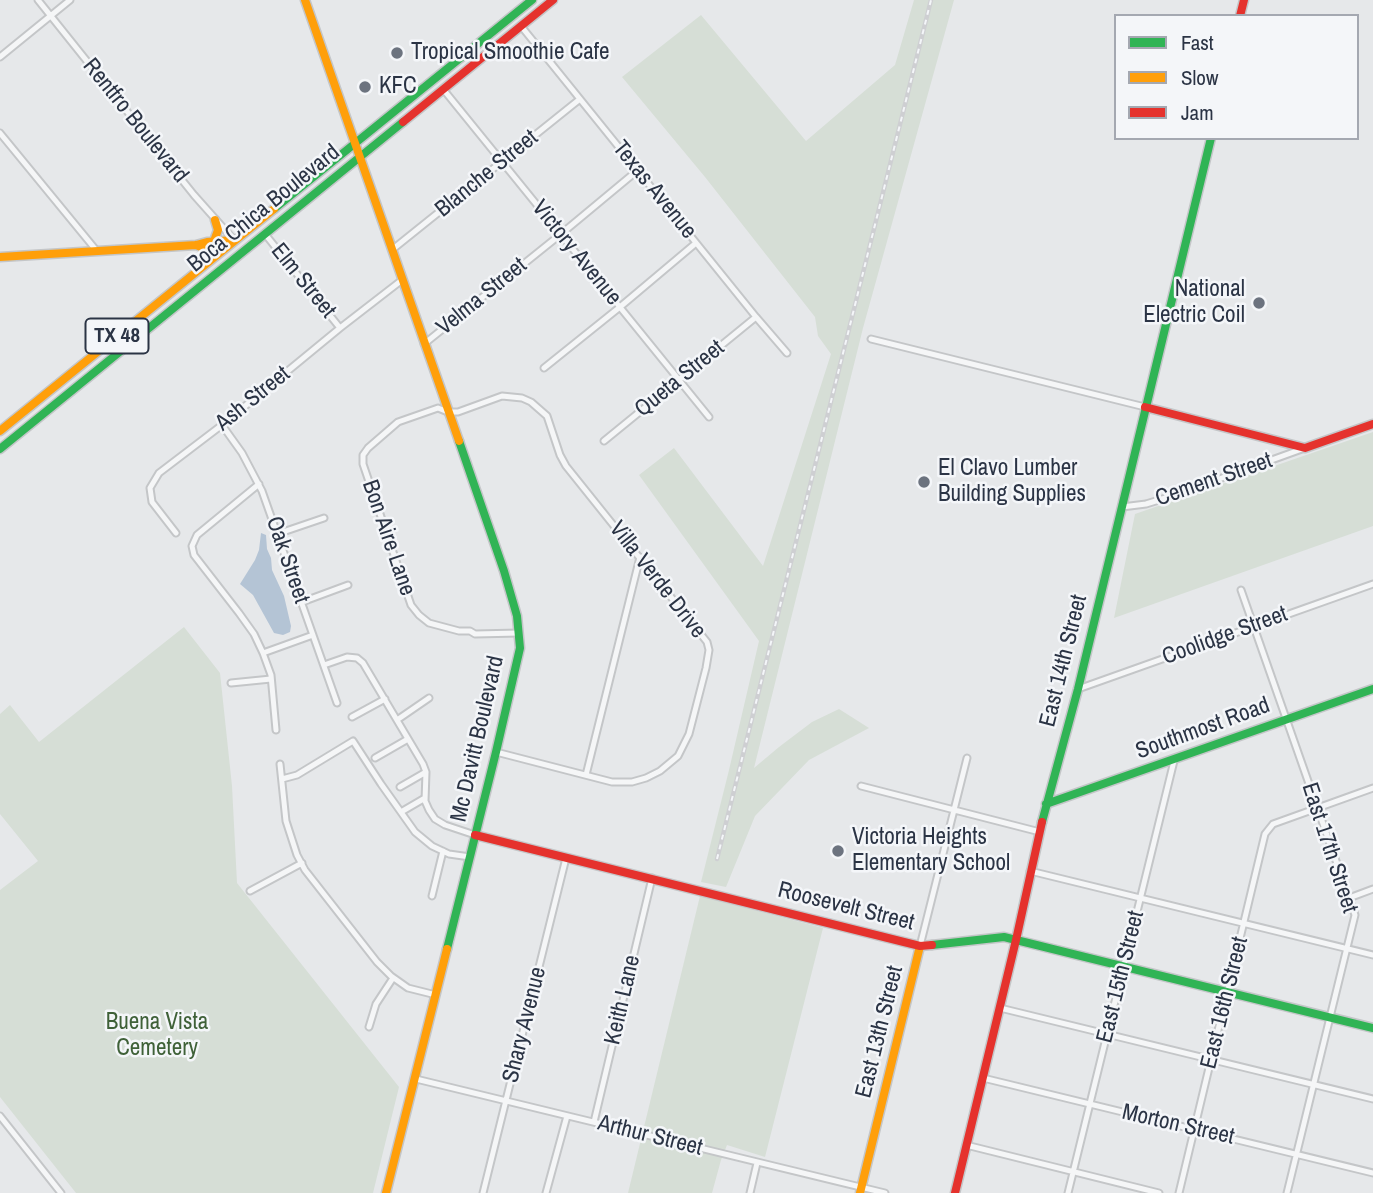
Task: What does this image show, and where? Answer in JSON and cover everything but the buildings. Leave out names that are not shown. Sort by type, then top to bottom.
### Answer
[{"type":"street","name":"Rentfro Boulevard","points":[[37,0],[194,195],[234,240]]},
{"type":"street","points":[[0,57],[70,0]]},
{"type":"street","name":"Mc Davitt Boulevard","points":[[305,0],[504,571],[519,633],[520,648],[496,752],[386,1193]]},
{"type":"street","name":"Boca Chica Boulevard","points":[[0,431],[532,0]]},
{"type":"street","name":"Boca Chica Boulevard","points":[[0,449],[553,0]]},
{"type":"street","name":"Texas Avenue","points":[[521,26],[787,353]]},
{"type":"street","name":"Victory Avenue","points":[[443,89],[709,417]]},
{"type":"street","name":"Blanche Street","points":[[393,249],[580,99]]},
{"type":"street","points":[[0,133],[96,250]]},
{"type":"street","name":"East 14th Street","points":[[955,1193],[1046,804],[1078,690],[1210,140]]},
{"type":"street","name":"Velma Street","points":[[424,344],[638,170]]},
{"type":"street","points":[[214,241],[218,230],[215,220]]},
{"type":"street","name":"Elm Street","points":[[265,234],[340,328]]},
{"type":"street","points":[[0,257],[196,245],[234,240]]},
{"type":"street","points":[[544,368],[696,243]]},
{"type":"street","points":[[196,245],[215,256]]},
{"type":"street","name":"Ash Street","points":[[176,533],[152,502],[150,488],[159,473],[402,280]]},
{"type":"street","name":"Queta Street","points":[[604,441],[756,317]]},
{"type":"street","points":[[871,339],[1305,448],[1373,424]]},
{"type":"street","points":[[0,438],[57,392],[58,383]]},
{"type":"street","name":"Villa Verde Drive","points":[[448,412],[458,412],[502,396],[522,398],[547,416],[566,466],[707,642],[709,650],[689,734],[678,756],[646,778],[632,782],[612,782],[496,752]]},
{"type":"street","name":"Bon Aire Lane","points":[[448,412],[438,408],[398,422],[368,448],[363,455],[363,464],[411,605],[419,615],[429,623],[475,634],[519,633]]},
{"type":"street","name":"Oak Street","points":[[222,425],[259,484],[337,703]]},
{"type":"street","name":"Cement Street","points":[[1121,507],[1146,504],[1172,496],[1305,448]]},
{"type":"street","points":[[259,484],[197,535],[192,546],[194,555],[254,634],[263,653],[271,679],[276,730]]},
{"type":"street","points":[[278,534],[324,518]]},
{"type":"street","points":[[586,775],[640,557]]},
{"type":"street","points":[[302,602],[348,584]]},
{"type":"street","name":"Coolidge Street","points":[[1078,690],[1373,584]]},
{"type":"street","name":"East 17th Street","points":[[1241,590],[1355,915],[1287,1193]]},
{"type":"street","points":[[263,653],[313,635]]},
{"type":"street","points":[[324,665],[347,657],[357,658],[367,667],[423,764],[426,772],[425,798],[429,810],[435,819],[445,825],[475,835]]},
{"type":"street","points":[[231,683],[271,679]]},
{"type":"street","name":"Southmost Road","points":[[1046,804],[1373,689]]},
{"type":"street","points":[[397,720],[429,698]]},
{"type":"street","points":[[352,717],[385,699]]},
{"type":"street","points":[[375,758],[408,739]]},
{"type":"street","points":[[282,779],[297,775],[353,741],[415,832],[432,846],[449,854],[470,857]]},
{"type":"street","name":"East 13th Street","points":[[861,1190],[967,758]]},
{"type":"street","name":"East 15th Street","points":[[1068,1193],[1174,761]]},
{"type":"street","points":[[280,764],[286,821],[302,863],[312,878],[377,962],[393,978],[408,988],[436,995]]},
{"type":"street","points":[[400,787],[426,772]]},
{"type":"street","points":[[861,786],[1040,832]]},
{"type":"street","points":[[1318,808],[1373,788]]},
{"type":"street","points":[[401,812],[425,798]]},
{"type":"street","name":"East 16th Street","points":[[1178,1193],[1265,834],[1273,824],[1318,808]]},
{"type":"street","name":"Roosevelt Street","points":[[475,835],[920,946],[1004,937],[1373,1028]]},
{"type":"street","points":[[432,895],[443,851]]},
{"type":"street","name":"Shary Avenue","points":[[484,1193],[566,858]]},
{"type":"street","points":[[250,891],[302,863]]},
{"type":"street","points":[[1030,871],[1373,955]]},
{"type":"street","name":"Keith Lane","points":[[594,1122],[652,878]]},
{"type":"street","points":[[1349,898],[1373,889]]},
{"type":"street","points":[[369,1027],[376,1004],[393,978]]},
{"type":"street","points":[[1000,1008],[1373,1099]]},
{"type":"street","name":"Morton Street","points":[[983,1078],[1373,1173]]},
{"type":"street","name":"Arthur Street","points":[[416,1079],[861,1190],[885,1193]]},
{"type":"street","points":[[0,1116],[61,1193]]},
{"type":"street","points":[[546,1193],[567,1116]]},
{"type":"street","points":[[966,1145],[1159,1193]]},
{"type":"street","points":[[750,1193],[757,1163]]},
{"type":"green space","points":[[914,0],[954,0],[863,328],[754,768],[812,722],[839,709],[869,728],[809,760],[755,816],[726,887],[701,882],[759,641],[639,475],[674,448],[763,566],[831,354],[818,336],[815,317],[622,77],[701,15],[806,141],[895,65]]},
{"type":"green space","points":[[1373,432],[1373,526],[1114,618],[1135,514]]},
{"type":"green space","name":"Buena Vista Cemetery","points":[[184,627],[220,673],[232,786],[237,883],[399,1087],[373,1193],[76,1193],[0,1097],[0,890],[38,861],[0,814],[0,714],[10,705],[39,742]]},
{"type":"green space","points":[[700,896],[823,928],[765,1157],[727,1145],[712,1193],[628,1193]]},
{"type":"water","points":[[261,533],[266,535],[272,570],[284,596],[291,626],[290,632],[283,635],[274,633],[253,595],[240,584],[255,560]]},
{"type":"railway","points":[[717,859],[931,0]]},
{"type":"traffic: fast","points":[[274,209],[532,0]]},
{"type":"traffic: fast","points":[[0,449],[403,122]]},
{"type":"traffic: fast","points":[[1042,822],[1078,689],[1211,140]]},
{"type":"traffic: fast","points":[[447,949],[520,648],[517,616],[504,571],[459,441]]},
{"type":"traffic: fast","points":[[1046,804],[1373,689]]},
{"type":"traffic: fast","points":[[932,945],[1004,937],[1373,1028]]},
{"type":"traffic: slow","points":[[305,0],[459,441]]},
{"type":"traffic: slow","points":[[0,431],[274,209]]},
{"type":"traffic: slow","points":[[214,241],[218,230],[215,220]]},
{"type":"traffic: slow","points":[[0,257],[196,245],[234,240]]},
{"type":"traffic: slow","points":[[196,245],[215,256]]},
{"type":"traffic: slow","points":[[860,1193],[920,946]]},
{"type":"traffic: slow","points":[[386,1193],[447,949]]},
{"type":"traffic: jam","points":[[403,122],[553,0]]},
{"type":"traffic: jam","points":[[1240,14],[1244,0]]},
{"type":"traffic: jam","points":[[1145,407],[1305,448],[1373,424]]},
{"type":"traffic: jam","points":[[955,1193],[1042,822]]},
{"type":"traffic: jam","points":[[475,835],[920,946],[932,945]]},
{"type":"place","name":"Tropical Smoothie Cafe","points":[[397,53]]},
{"type":"place","name":"KFC","points":[[365,87]]},
{"type":"place","name":"National Electric Coil","points":[[1259,303]]},
{"type":"place","name":"El Clavo Lumber Building Supplies","points":[[924,482]]},
{"type":"place","name":"Victoria Heights Elementary School","points":[[838,851]]}]
